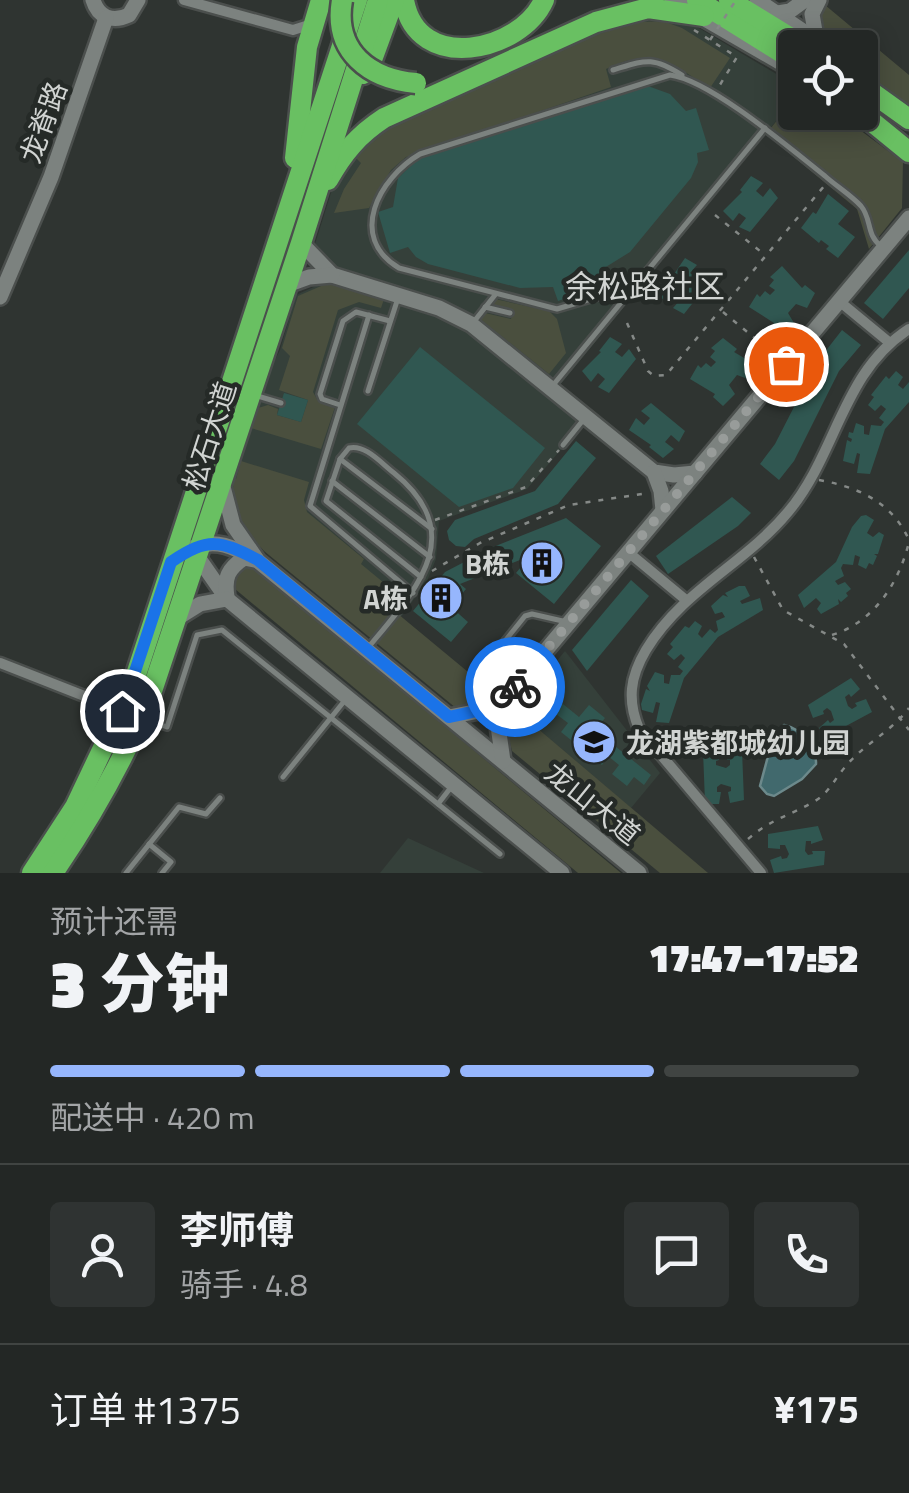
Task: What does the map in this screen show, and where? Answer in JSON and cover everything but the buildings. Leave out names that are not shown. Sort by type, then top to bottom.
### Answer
[{"type":"highway","points":[[298,214],[300,39],[315,22],[321,0]]},
{"type":"highway","points":[[296,158],[334,0]]},
{"type":"highway","points":[[342,0],[343,33],[353,55],[371,72],[392,81],[416,83],[445,78],[595,12],[626,7],[696,14],[778,53]]},
{"type":"highway","name":"松石大道","points":[[32,873],[131,715],[176,618],[301,243],[298,214],[356,0]]},
{"type":"highway","name":"松石大道","points":[[53,873],[121,764],[184,520],[298,214],[343,105],[378,0]]},
{"type":"highway","points":[[343,105],[373,57],[394,0]]},
{"type":"highway","points":[[404,0],[414,30],[426,40],[452,48],[481,45],[516,30],[544,0]]},
{"type":"highway","points":[[732,0],[790,30]]},
{"type":"highway","points":[[298,214],[345,151],[384,118],[596,22],[648,8]]},
{"type":"highway","points":[[878,94],[902,113]]},
{"type":"highway","points":[[878,127],[909,152]]},
{"type":"street","points":[[92,0],[96,9],[114,20],[129,15],[138,0]]},
{"type":"street","points":[[184,0],[300,39]]},
{"type":"street","points":[[672,0],[778,61]]},
{"type":"street","points":[[757,0],[800,30]]},
{"type":"street","points":[[778,12],[790,11],[805,0]]},
{"type":"street","points":[[815,30],[812,14],[819,0]]},
{"type":"street","name":"龙脊路","points":[[0,298],[50,177],[106,18]]},
{"type":"street","points":[[502,761],[498,726],[505,699],[909,218]]},
{"type":"street","points":[[301,243],[332,275]]},
{"type":"street","points":[[287,286],[309,277],[332,275],[454,314],[471,324],[654,472],[662,491],[663,510]]},
{"type":"street","points":[[839,301],[890,343]]},
{"type":"street","points":[[760,873],[651,745],[632,712],[630,694],[639,664],[660,629],[686,600],[788,513],[811,479],[853,388],[890,343],[909,329]]},
{"type":"street","points":[[654,472],[695,472]]},
{"type":"street","name":"龙山大道","points":[[222,483],[234,525],[258,560],[639,873]]},
{"type":"street","points":[[184,520],[197,550],[227,598],[562,873]]},
{"type":"street","points":[[171,562],[197,550],[228,544],[258,560]]},
{"type":"street","points":[[628,552],[686,600]]},
{"type":"street","points":[[227,598],[225,582],[230,567],[244,558],[258,560]]},
{"type":"street","points":[[176,618],[200,604],[227,598]]},
{"type":"street","points":[[0,664],[131,715]]},
{"type":"street","points":[[449,717],[478,711],[505,699]]},
{"type":"lane","points":[[613,70],[650,60],[664,64],[765,128],[862,206],[870,235],[883,248]]},
{"type":"lane","points":[[635,286],[557,309],[399,268],[381,254],[373,241],[374,211],[396,172],[420,154],[670,74],[689,80]]},
{"type":"lane","points":[[551,388],[765,128]]},
{"type":"lane","points":[[471,324],[495,295]]},
{"type":"lane","points":[[368,391],[399,296]]},
{"type":"lane","points":[[485,307],[510,314]]},
{"type":"lane","points":[[340,405],[322,399],[320,394],[343,321],[351,312],[390,322]]},
{"type":"lane","points":[[370,316],[310,506],[412,593]]},
{"type":"lane","points":[[252,394],[280,403]]},
{"type":"lane","points":[[563,445],[586,417]]},
{"type":"lane","points":[[367,650],[422,578],[434,531],[418,497],[406,483],[362,448],[349,448],[340,458],[326,497],[328,504],[422,578]]},
{"type":"lane","points":[[340,458],[434,531]]},
{"type":"lane","points":[[332,480],[430,556]]},
{"type":"lane","points":[[488,662],[525,616],[569,622]]},
{"type":"lane","points":[[131,715],[167,727],[196,635],[222,630],[500,854]]},
{"type":"lane","points":[[283,777],[348,696]]},
{"type":"lane","points":[[438,804],[454,783]]},
{"type":"lane","points":[[126,873],[179,807],[206,814],[220,798]]},
{"type":"lane","points":[[149,844],[171,862],[162,873]]},
{"type":"path","points":[[710,40],[732,0]]},
{"type":"path","points":[[696,14],[710,40],[737,57],[714,95]]},
{"type":"path","points":[[627,323],[648,371],[659,376],[673,370],[829,180]]},
{"type":"path","points":[[715,215],[767,256]]},
{"type":"path","points":[[722,311],[786,364]]},
{"type":"path","points":[[431,521],[526,487],[563,445]]},
{"type":"path","points":[[811,479],[838,484],[877,500],[892,512],[909,541],[904,564],[882,600],[850,630],[832,636]]},
{"type":"path","points":[[422,578],[480,543],[569,505],[649,492]]},
{"type":"path","points":[[750,548],[783,610],[832,636],[854,654],[909,730]]},
{"type":"path","points":[[739,847],[773,819],[826,794],[856,754],[900,720],[909,708]]},
{"type":"shaded area","points":[[643,17],[687,21],[778,75],[778,119],[560,385],[476,318],[458,308],[336,269],[315,244],[335,180],[351,156],[389,123],[596,30]]},
{"type":"shaded area","points":[[327,281],[453,321],[583,424],[527,489],[439,521],[436,559],[427,581],[401,617],[233,478],[296,295]]},
{"type":"shaded area","name":"龙湖紫都城幼儿园","points":[[565,651],[660,773],[631,808],[516,710]]},
{"type":"shaded area","points":[[408,838],[484,873],[380,873]]},
{"type":"green space","points":[[825,5],[855,30],[825,30]]},
{"type":"green space","points":[[663,21],[682,28],[730,58],[710,88],[661,60],[622,62],[606,69],[611,87],[406,157],[391,170],[369,208],[334,213],[361,163],[354,156],[391,126],[598,34],[641,22]]},
{"type":"green space","points":[[878,49],[909,75],[909,111],[878,83]]},
{"type":"green space","points":[[778,119],[778,130],[860,130],[903,162],[902,208],[869,249],[857,209],[766,134]]},
{"type":"green space","points":[[328,283],[384,299],[381,308],[359,302],[338,310],[313,392],[318,401],[335,407],[321,449],[251,428],[258,408],[268,405],[278,409],[277,415],[301,422],[308,400],[279,390],[290,356],[282,348],[298,296]]},
{"type":"green space","points":[[495,299],[549,311],[557,319],[566,353],[549,374],[480,319],[485,313],[511,319],[513,310],[490,305]]},
{"type":"green space","points":[[241,461],[309,482],[304,500],[307,512],[364,559],[361,564],[395,592],[386,604],[497,696],[456,708],[264,551],[250,535],[237,509],[233,478],[236,479]]},
{"type":"green space","points":[[242,566],[254,567],[621,873],[578,873],[235,589],[232,578]]},
{"type":"green space","points":[[516,710],[708,873],[660,873],[512,751],[509,738]]},
{"type":"water","points":[[784,725],[807,739],[816,764],[802,779],[774,796],[760,786],[774,734]]},
{"type":"way so far","points":[[515,687],[786,364]]},
{"type":"place","name":"B栋","points":[[542,563]]},
{"type":"place","name":"A栋","points":[[441,598]]},
{"type":"place","name":"龙湖紫都城幼儿园","points":[[594,742]]},
{"type":"district","name":"余松路社区","points":[[645,286]]},
{"type":"route","points":[[122,711],[171,562],[202,544],[228,544],[258,560],[449,717],[478,711],[505,699],[515,687]]}]
